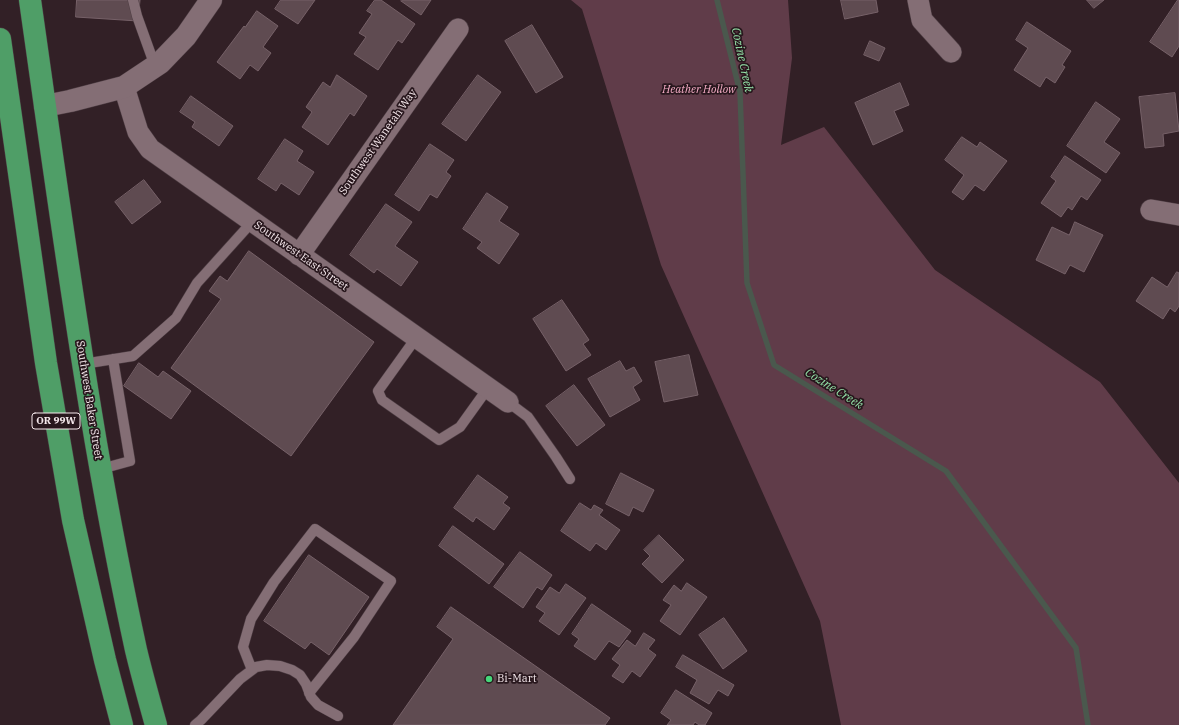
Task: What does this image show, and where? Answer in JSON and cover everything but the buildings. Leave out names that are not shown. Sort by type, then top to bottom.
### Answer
[{"type":"highway","name":"Southwest Baker Street","points":[[30,0],[83,364],[116,556],[137,652],[156,725]]},
{"type":"highway","points":[[0,40],[5,114],[45,106]]},
{"type":"highway","name":"OR 99W","points":[[5,114],[71,512],[103,652],[122,725]]},
{"type":"main road","points":[[45,106],[70,101],[124,86],[160,63],[186,36],[211,0]]},
{"type":"street","points":[[918,0],[922,20],[951,52]]},
{"type":"street","name":"Southwest Wanetah Way","points":[[299,255],[458,29]]},
{"type":"street","name":"Southwest East Street","points":[[124,86],[138,132],[150,149],[508,402]]},
{"type":"street","points":[[1151,210],[1179,215]]},
{"type":"lane","points":[[133,0],[137,16],[155,66]]},
{"type":"lane","points":[[83,364],[133,356],[176,318],[197,283],[252,222]]},
{"type":"lane","points":[[416,338],[378,391],[382,400],[438,440],[460,427],[488,388]]},
{"type":"lane","points":[[101,469],[130,461],[113,360]]},
{"type":"lane","points":[[508,402],[528,417],[570,479]]},
{"type":"lane","points":[[252,670],[243,647],[251,619],[274,582],[316,529],[391,581],[354,637],[309,693]]},
{"type":"lane","points":[[195,725],[240,679],[256,667],[267,665],[280,666],[292,670],[300,675],[306,684],[309,693],[318,705],[338,716]]},
{"type":"green space","name":"Heather Hollow","points":[[571,0],[788,0],[792,58],[781,145],[824,127],[935,270],[1100,382],[1179,483],[1179,725],[841,725],[820,621],[661,265],[582,9]]},
{"type":"waterway","name":"Cozine Creek","points":[[717,0],[740,92],[747,283],[774,365],[946,471],[1076,648],[1088,725]]},
{"type":"place","name":"Bi-Mart","points":[[489,679]]}]
